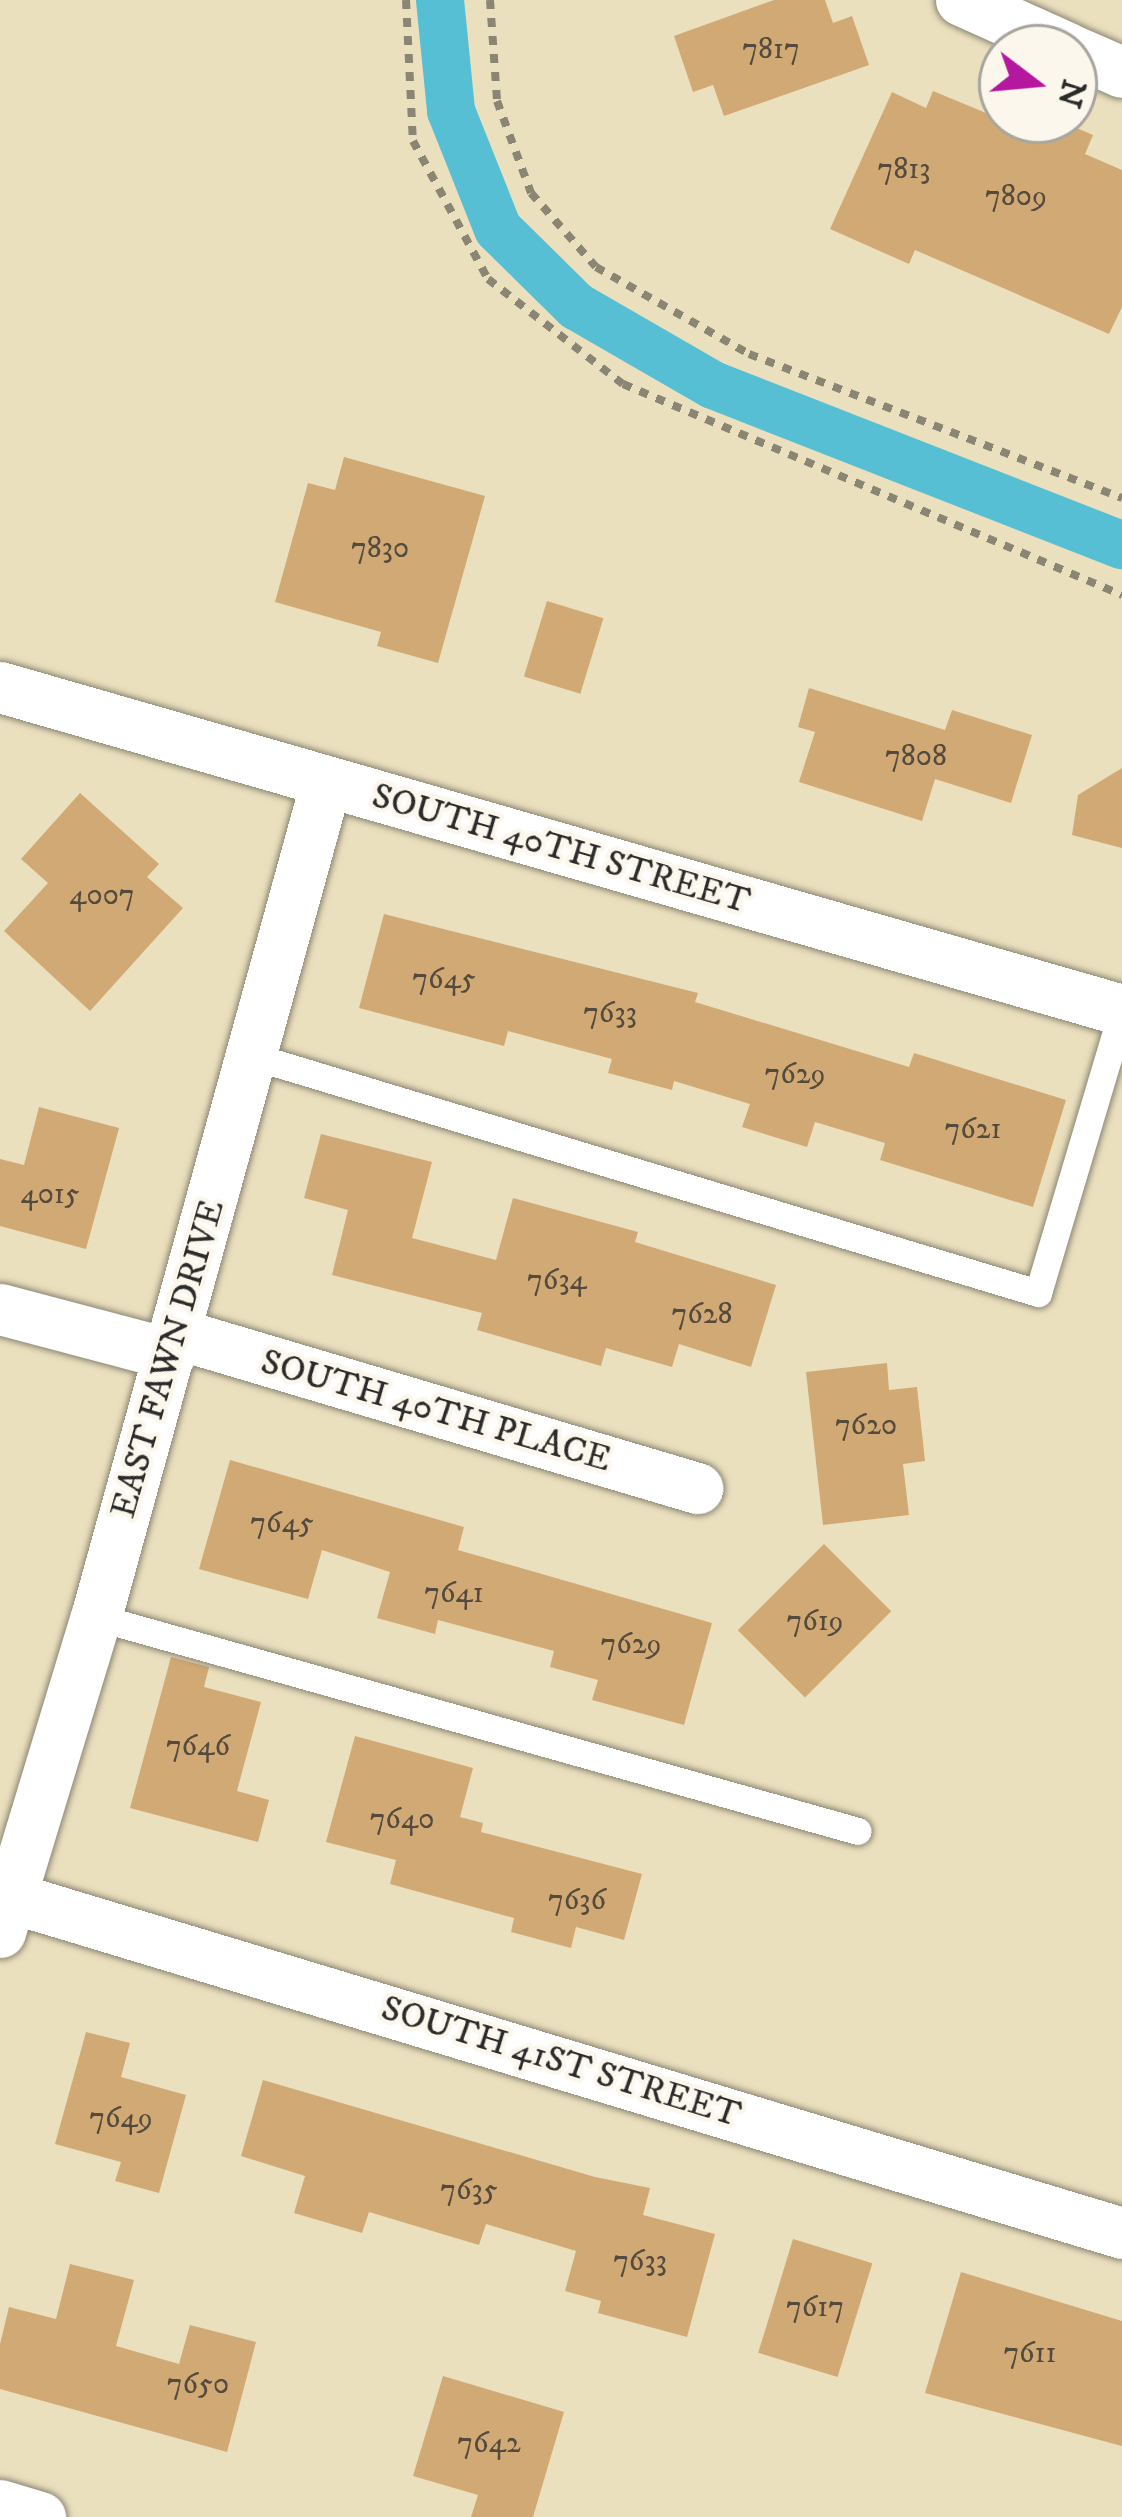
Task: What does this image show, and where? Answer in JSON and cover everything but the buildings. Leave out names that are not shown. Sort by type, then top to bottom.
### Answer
[{"type":"street","points":[[961,0],[1014,24]]},
{"type":"street","name":"SOUTH 40TH STREET","points":[[0,687],[1122,1011]]},
{"type":"street","name":"EAST FAWN DRIVE","points":[[3,1907],[96,1617],[326,782]]},
{"type":"street","name":"SOUTH 40TH PLACE","points":[[0,1309],[173,1344],[697,1488]]},
{"type":"street","name":"SOUTH 41ST STREET","points":[[3,1907],[1122,2233]]},
{"type":"street","points":[[0,2505],[40,2517]]},
{"type":"lane","points":[[252,1056],[1038,1293],[1122,1011]]},
{"type":"lane","points":[[96,1617],[858,1831]]},
{"type":"path","points":[[406,0],[413,141],[488,279],[623,384],[1122,595]]},
{"type":"path","points":[[490,0],[496,101],[531,193],[596,267],[749,355],[1122,498]]},
{"type":"waterway","points":[[440,0],[451,111],[498,229],[576,306],[713,385],[1122,545]]}]
